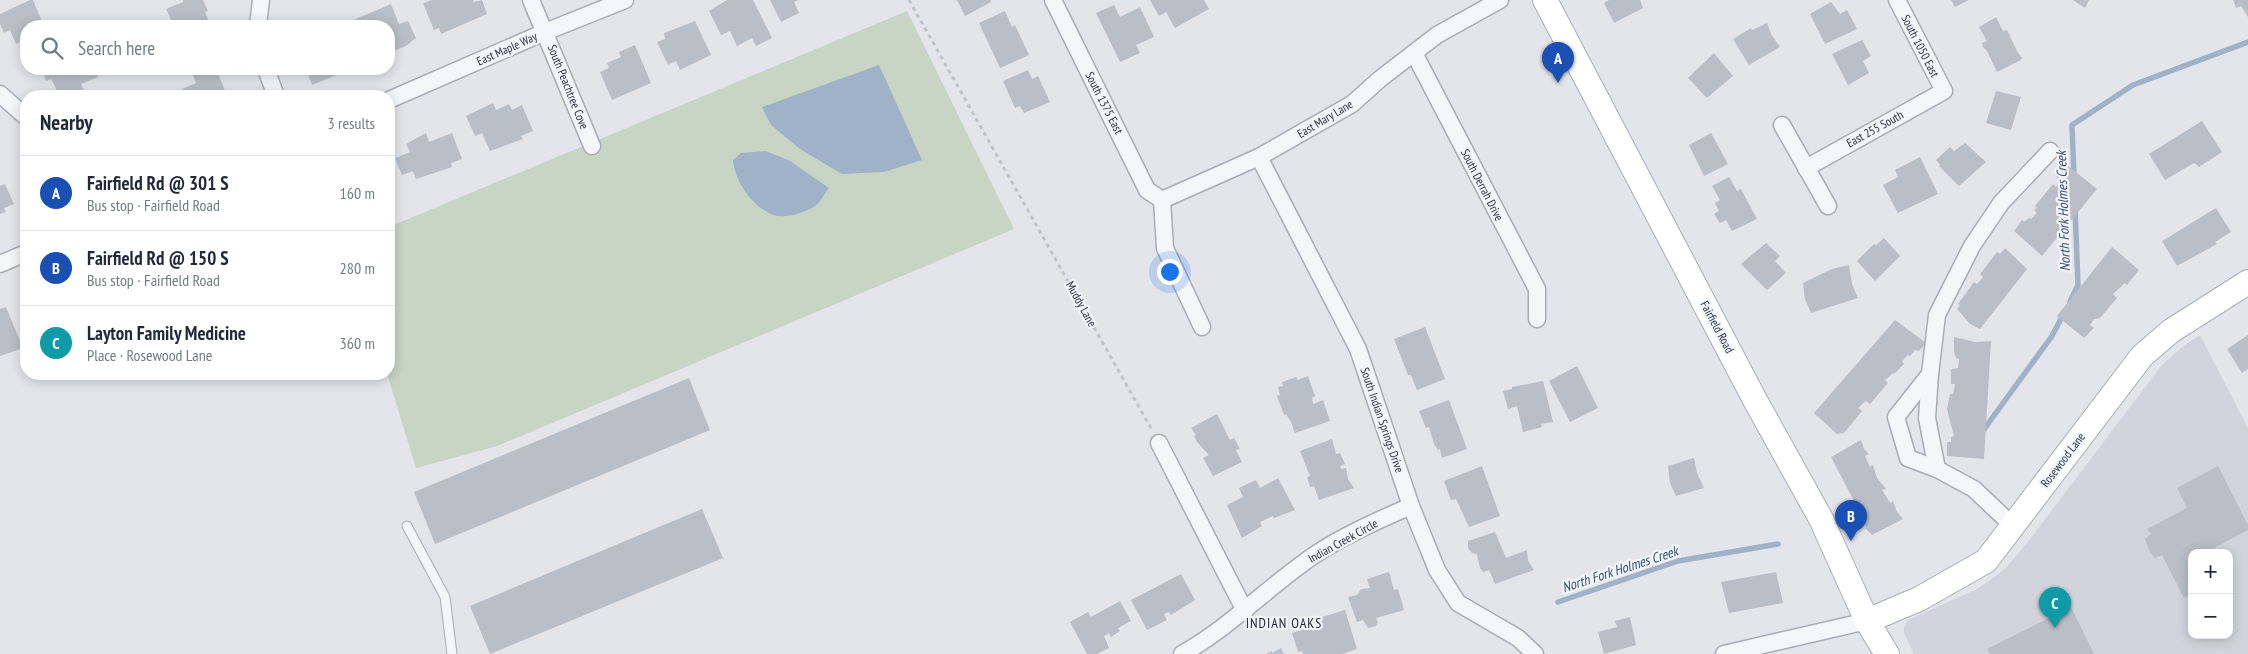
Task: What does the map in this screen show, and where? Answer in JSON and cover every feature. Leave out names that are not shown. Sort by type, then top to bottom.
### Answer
[{"type":"street","points":[[259,20],[261,0]]},
{"type":"street","name":"South Peachtree Cove","points":[[531,0],[592,146]]},
{"type":"street","name":"East Maple Way","points":[[395,97],[545,32],[625,0]]},
{"type":"street","name":"South 1375 East","points":[[1053,0],[1147,190],[1162,200]]},
{"type":"street","name":"East Mary Lane","points":[[1162,200],[1259,157],[1352,104],[1380,79],[1437,35],[1500,0]]},
{"type":"street","name":"Fairfield Road","points":[[1544,0],[1751,392],[1821,519],[1867,621],[1887,654]]},
{"type":"street","name":"South 1050 East","points":[[1897,0],[1944,91]]},
{"type":"street","name":"South Derrah Drive","points":[[1414,53],[1537,289],[1537,319]]},
{"type":"street","points":[[268,75],[274,90]]},
{"type":"street","name":"East 255 South","points":[[1806,168],[1944,91]]},
{"type":"street","points":[[0,94],[20,112]]},
{"type":"street","points":[[1782,125],[1828,206]]},
{"type":"street","points":[[1937,468],[1927,418],[1937,315],[1972,246],[2001,203],[2050,152]]},
{"type":"street","name":"South Indian Springs Drive","points":[[1259,157],[1358,349],[1411,506],[1437,570],[1458,603],[1518,638],[1535,654]]},
{"type":"street","points":[[1162,200],[1165,248],[1202,327]]},
{"type":"street","points":[[0,264],[20,256]]},
{"type":"street","name":"Rosewood Lane","points":[[1867,621],[1919,599],[1986,561],[2142,356],[2171,331],[2248,282]]},
{"type":"street","points":[[1930,374],[1896,418],[1908,458],[1937,468],[1974,489],[2013,526]]},
{"type":"street","points":[[1159,443],[1245,611]]},
{"type":"street","name":"Indian Creek Circle","points":[[1182,654],[1205,641],[1313,556],[1378,521],[1411,506]]},
{"type":"street","points":[[1724,654],[1867,621]]},
{"type":"lane","points":[[407,526],[445,597],[452,654]]},
{"type":"path","name":"Muddy Lane","points":[[910,0],[1159,443]]},
{"type":"shaded area","points":[[2200,335],[2248,428],[2248,654],[1914,654],[1904,633],[1904,627],[1908,620],[1977,589],[2005,569],[2031,538],[2161,366],[2182,347]]},
{"type":"green space","points":[[907,11],[1014,229],[497,446],[416,468],[389,380],[395,380],[395,224]]},
{"type":"water","points":[[879,65],[922,160],[884,172],[842,174],[800,149],[771,125],[762,107]]},
{"type":"water","points":[[766,151],[790,161],[829,188],[821,200],[810,209],[788,216],[776,216],[757,205],[745,192],[734,168],[733,160],[741,153]]},
{"type":"building","points":[[33,0],[41,20],[20,20],[20,42],[16,44],[10,30],[4,33],[0,24],[0,14]]},
{"type":"building","points":[[183,0],[203,0],[208,11],[205,12],[208,20],[171,20],[166,9],[183,2]]},
{"type":"building","points":[[432,0],[473,0],[474,2],[482,0],[487,14],[441,34],[439,28],[434,30],[423,3]]},
{"type":"building","points":[[727,0],[753,0],[772,38],[756,46],[752,38],[737,46],[730,31],[721,35],[709,11]]},
{"type":"building","points":[[770,0],[799,0],[794,2],[799,13],[781,22]]},
{"type":"building","points":[[957,0],[990,0],[991,2],[965,16]]},
{"type":"building","points":[[1150,0],[1204,0],[1209,9],[1175,28],[1166,12],[1159,16]]},
{"type":"building","points":[[1609,0],[1640,0],[1643,8],[1614,23],[1604,3]]},
{"type":"building","points":[[1951,0],[1969,0],[1955,7]]},
{"type":"building","points":[[2073,0],[2089,0],[2085,8]]},
{"type":"building","points":[[2233,0],[2248,0],[2248,17],[2241,6],[2236,8]]},
{"type":"building","points":[[1831,2],[1840,14],[1847,10],[1857,29],[1825,44],[1810,14]]},
{"type":"building","points":[[391,4],[399,24],[408,21],[416,38],[406,46],[395,51],[395,20],[353,20]]},
{"type":"building","points":[[1114,5],[1120,17],[1140,7],[1154,37],[1136,45],[1140,53],[1120,62],[1096,13]]},
{"type":"building","points":[[1005,11],[1012,27],[1015,25],[1029,55],[1000,68],[979,23]]},
{"type":"building","points":[[1996,17],[2003,31],[2007,30],[2022,58],[1997,72],[1987,51],[1983,47],[1982,43],[1987,41],[1979,27]]},
{"type":"building","points":[[695,21],[711,55],[680,70],[676,61],[668,65],[657,42],[665,39],[664,33]]},
{"type":"building","points":[[1767,23],[1771,34],[1780,47],[1749,65],[1733,39],[1751,28],[1752,30]]},
{"type":"building","points":[[1862,40],[1871,56],[1863,61],[1869,73],[1848,85],[1832,54]]},
{"type":"building","points":[[635,45],[651,83],[612,100],[600,72],[609,68],[607,63],[621,57],[619,52]]},
{"type":"building","points":[[1714,53],[1733,76],[1707,98],[1688,78]]},
{"type":"building","points":[[1028,70],[1032,79],[1038,76],[1050,102],[1024,113],[1020,106],[1015,108],[1003,81]]},
{"type":"building","points":[[44,75],[97,75],[98,77],[81,84],[84,90],[57,90],[51,79],[46,81]]},
{"type":"building","points":[[193,75],[218,75],[225,90],[182,90],[196,83]]},
{"type":"building","points":[[308,75],[337,75],[312,85]]},
{"type":"building","points":[[1996,91],[2021,97],[2011,130],[1986,123]]},
{"type":"building","points":[[493,103],[496,110],[509,104],[512,110],[522,105],[533,131],[521,136],[523,139],[490,151],[482,133],[475,136],[466,116]]},
{"type":"building","points":[[2202,121],[2222,152],[2199,167],[2194,163],[2165,180],[2149,154]]},
{"type":"building","points":[[426,133],[429,142],[452,133],[462,159],[451,163],[452,167],[416,179],[413,171],[402,175],[395,158],[410,152],[406,144]]},
{"type":"building","points":[[1711,133],[1728,164],[1704,176],[1689,145]]},
{"type":"building","points":[[1965,143],[1986,162],[1959,186],[1939,166],[1936,160],[1950,147],[1954,151]]},
{"type":"building","points":[[1920,157],[1938,194],[1898,213],[1883,185],[1898,177],[1895,170]]},
{"type":"building","points":[[2067,165],[2097,189],[2042,256],[2014,231],[2022,220],[2024,222],[2029,218],[2031,219],[2037,213],[2034,210],[2037,208],[2035,206],[2053,184],[2056,187],[2060,181],[2056,177]]},
{"type":"building","points":[[1729,177],[1737,191],[1741,189],[1757,219],[1732,231],[1726,220],[1720,223],[1714,214],[1719,211],[1715,203],[1720,200],[1712,186]]},
{"type":"building","points":[[5,184],[14,204],[4,208],[6,212],[0,214],[0,186]]},
{"type":"building","points":[[2216,208],[2231,232],[2215,242],[2217,244],[2177,266],[2162,241]]},
{"type":"building","points":[[1884,238],[1900,256],[1875,281],[1857,261],[1874,244],[1876,245]]},
{"type":"building","points":[[1766,243],[1780,256],[1775,261],[1786,273],[1767,290],[1741,264]]},
{"type":"building","points":[[2112,247],[2139,270],[2127,285],[2125,283],[2113,294],[2117,298],[2100,318],[2094,319],[2090,325],[2094,328],[2084,338],[2057,316]]},
{"type":"building","points":[[2005,248],[2027,269],[1980,329],[1970,324],[1957,309],[1960,305],[1958,304],[1974,282],[1977,284],[1983,277],[1980,274],[1997,252],[2000,254]]},
{"type":"building","points":[[1849,265],[1852,284],[1858,298],[1811,313],[1805,299],[1803,283],[1832,269]]},
{"type":"building","points":[[6,307],[20,341],[20,349],[0,356],[0,309]]},
{"type":"building","points":[[1895,320],[1926,343],[1919,351],[1915,350],[1902,361],[1904,364],[1885,380],[1888,383],[1870,404],[1866,401],[1858,408],[1862,411],[1844,433],[1837,434],[1814,413]]},
{"type":"building","points":[[1425,327],[1445,379],[1417,390],[1411,375],[1408,375],[1394,339]]},
{"type":"building","points":[[2248,335],[2248,369],[2242,373],[2227,349]]},
{"type":"building","points":[[1954,337],[1975,342],[1991,341],[1984,459],[1947,456],[1947,442],[1951,442],[1951,437],[1954,436],[1947,409],[1950,394],[1953,394],[1955,384],[1951,384],[1951,369],[1958,368],[1959,359],[1956,358],[1954,352]]},
{"type":"building","points":[[1577,366],[1598,408],[1570,422],[1549,381]]},
{"type":"building","points":[[1308,376],[1315,396],[1312,398],[1313,404],[1323,400],[1330,421],[1295,433],[1291,422],[1286,414],[1284,415],[1277,396],[1280,395],[1278,387],[1283,386],[1282,382],[1296,377],[1298,380]]},
{"type":"building","points":[[689,378],[710,430],[435,544],[414,492]]},
{"type":"building","points":[[1543,381],[1553,422],[1541,424],[1542,427],[1523,432],[1517,406],[1508,409],[1503,391],[1512,389],[1512,387]]},
{"type":"building","points":[[1449,400],[1467,449],[1442,458],[1440,449],[1438,450],[1434,444],[1429,427],[1426,428],[1419,411]]},
{"type":"building","points":[[1217,414],[1230,440],[1234,438],[1240,449],[1236,450],[1242,462],[1213,476],[1203,458],[1209,455],[1197,442],[1194,436],[1196,435],[1191,428]]},
{"type":"building","points":[[1332,439],[1336,454],[1340,453],[1345,464],[1340,466],[1341,469],[1346,468],[1348,479],[1354,488],[1319,500],[1314,486],[1310,487],[1307,477],[1310,476],[1300,451]]},
{"type":"building","points":[[1861,440],[1864,449],[1869,454],[1865,456],[1870,467],[1873,465],[1877,478],[1886,489],[1882,490],[1891,503],[1893,501],[1897,512],[1903,519],[1872,535],[1866,529],[1864,520],[1831,457]]},
{"type":"building","points":[[1694,458],[1697,473],[1704,488],[1676,496],[1670,483],[1668,466]]},
{"type":"building","points":[[1482,466],[1500,516],[1469,527],[1456,499],[1451,500],[1444,481]]},
{"type":"building","points":[[2218,466],[2248,525],[2248,530],[2212,549],[2188,549],[2188,596],[2184,598],[2162,555],[2155,558],[2149,550],[2145,539],[2151,534],[2147,529],[2187,508],[2177,488]]},
{"type":"building","points":[[1278,478],[1295,510],[1260,522],[1262,526],[1242,538],[1227,505],[1243,497],[1239,488],[1256,480],[1260,488]]},
{"type":"building","points":[[702,509],[723,558],[490,654],[470,606]]},
{"type":"building","points":[[1495,532],[1506,558],[1527,550],[1528,561],[1534,570],[1495,584],[1489,570],[1483,572],[1480,568],[1477,554],[1472,553],[1468,548],[1468,541]]},
{"type":"building","points":[[1389,572],[1394,590],[1398,589],[1404,610],[1376,618],[1378,622],[1376,626],[1368,628],[1363,620],[1357,622],[1348,597],[1357,595],[1361,589],[1370,588],[1367,579]]},
{"type":"building","points":[[1776,572],[1783,603],[1729,613],[1721,582]]},
{"type":"building","points":[[1181,574],[1195,600],[1171,615],[1169,612],[1164,614],[1167,620],[1147,630],[1131,600]]},
{"type":"building","points":[[1120,601],[1131,621],[1118,628],[1120,631],[1111,637],[1109,633],[1104,636],[1109,648],[1097,654],[1087,654],[1070,622],[1088,612],[1091,617]]},
{"type":"building","points":[[2071,607],[2094,654],[1990,654],[1987,649]]},
{"type":"building","points":[[1345,610],[1357,649],[1342,654],[1303,654],[1302,651],[1298,652],[1292,633],[1312,626],[1313,629],[1317,628],[1316,624],[1320,622],[1319,618]]},
{"type":"building","points":[[1630,617],[1636,645],[1604,654],[1598,632],[1617,627],[1615,621]]},
{"type":"building","points":[[1281,648],[1284,654],[1266,654],[1272,651],[1272,653]]},
{"type":"waterway","points":[[2074,177],[2072,125],[2133,85],[2248,42]]},
{"type":"waterway","name":"North Fork Holmes Creek","points":[[2070,302],[2078,285],[2075,208]]},
{"type":"waterway","name":"North Fork Holmes Creek","points":[[1982,432],[2052,336],[2064,313]]},
{"type":"waterway","name":"North Fork Holmes Creek","points":[[1558,602],[1678,561],[1778,544]]},
{"type":"place","name":"Fairfield Rd @ 301 S","points":[[1558,83]]},
{"type":"place","name":"Fairfield Rd @ 150 S","points":[[1851,541]]},
{"type":"place","name":"Layton Family Medicine","points":[[2055,628]]},
{"type":"district","name":"INDIAN OAKS","points":[[1284,623]]}]
